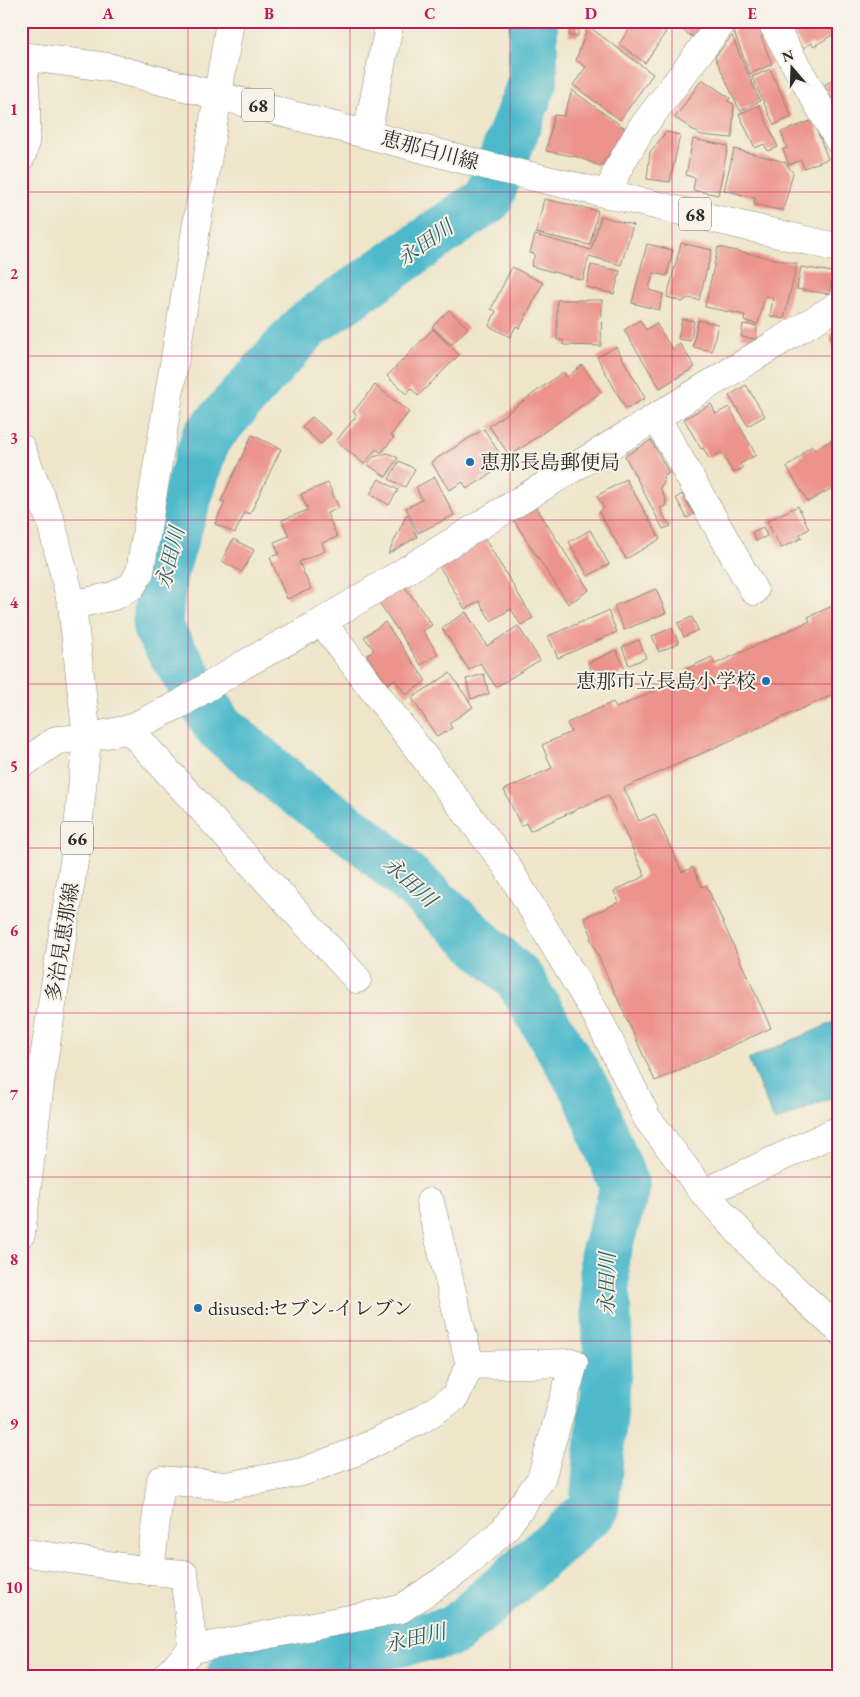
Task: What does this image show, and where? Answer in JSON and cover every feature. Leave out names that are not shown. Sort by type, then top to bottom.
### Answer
[{"type":"street","points":[[72,605],[114,596],[132,586],[140,572],[230,21]]},
{"type":"street","points":[[367,134],[390,21]]},
{"type":"street","points":[[610,194],[616,172],[641,129],[723,21]]},
{"type":"street","points":[[772,21],[839,141]]},
{"type":"street","points":[[21,157],[24,151],[26,133],[22,56]]},
{"type":"street","name":"恵那白川線","points":[[22,56],[108,66],[492,167],[839,248]]},
{"type":"street","points":[[21,765],[57,740],[87,738],[129,729],[180,704],[243,665],[322,622],[839,305]]},
{"type":"street","points":[[656,417],[754,591]]},
{"type":"street","name":"多治見恵那線","points":[[21,448],[51,522],[72,605],[87,738],[76,848],[40,1084],[21,1234]]},
{"type":"street","points":[[322,622],[506,865],[597,1016],[647,1118],[704,1192],[775,1271],[839,1330]]},
{"type":"street","points":[[129,729],[357,979]]},
{"type":"street","points":[[704,1192],[839,1130]]},
{"type":"street","points":[[150,1571],[161,1480],[226,1486],[302,1472],[360,1450],[422,1419],[455,1397],[470,1365],[430,1202]]},
{"type":"street","points":[[166,1676],[193,1649],[401,1609],[460,1569],[504,1530],[541,1479],[574,1364],[470,1365]]},
{"type":"street","points":[[21,1552],[150,1571],[184,1574],[193,1649]]},
{"type":"water","points":[[839,1020],[839,1095],[775,1122],[748,1059]]},
{"type":"building","points":[[570,21],[579,21],[578,36],[569,36]]},
{"type":"building","points":[[635,21],[651,21],[666,32],[645,63],[619,44]]},
{"type":"building","points":[[670,21],[710,21],[697,40]]},
{"type":"building","points":[[742,21],[757,21],[764,36],[761,37],[772,64],[750,74],[734,32]]},
{"type":"building","points":[[801,21],[839,21],[839,31],[814,46],[812,43],[803,48],[790,28]]},
{"type":"building","points":[[588,26],[653,74],[620,120],[573,85],[586,67],[576,60]]},
{"type":"building","points":[[732,36],[760,101],[740,111],[715,57]]},
{"type":"building","points":[[770,69],[792,117],[774,125],[752,77]]},
{"type":"building","points":[[839,77],[839,111],[824,85]]},
{"type":"building","points":[[702,79],[730,98],[728,101],[734,104],[732,138],[701,135],[675,118]]},
{"type":"building","points":[[572,90],[627,130],[600,166],[578,157],[546,151],[554,115],[564,116]]},
{"type":"building","points":[[759,105],[778,147],[768,151],[764,144],[755,148],[739,114]]},
{"type":"building","points":[[813,120],[828,159],[804,168],[801,160],[789,165],[783,149],[787,148],[781,132]]},
{"type":"building","points":[[666,132],[680,135],[670,182],[647,179],[650,152]]},
{"type":"building","points":[[693,139],[728,146],[718,195],[693,190],[695,178],[686,175]]},
{"type":"building","points":[[734,149],[785,162],[793,173],[783,211],[754,204],[755,198],[724,190]]},
{"type":"building","points":[[544,199],[598,211],[590,245],[536,233]]},
{"type":"building","points":[[601,216],[633,225],[621,265],[589,256],[583,280],[531,266],[535,254],[530,253],[535,235],[591,250]]},
{"type":"building","points":[[681,243],[712,250],[699,300],[688,298],[682,302],[667,297]]},
{"type":"building","points":[[647,244],[673,250],[667,276],[653,273],[649,290],[663,294],[659,310],[632,303]]},
{"type":"building","points":[[718,247],[797,264],[784,319],[770,316],[773,298],[765,296],[758,324],[744,321],[745,315],[705,307]]},
{"type":"building","points":[[591,265],[620,271],[614,294],[586,287]]},
{"type":"building","points":[[512,267],[543,283],[520,328],[516,326],[510,337],[489,326],[496,311],[491,309]]},
{"type":"building","points":[[801,267],[833,272],[829,294],[797,289]]},
{"type":"building","points":[[557,300],[602,300],[601,346],[563,345],[563,340],[557,340]]},
{"type":"building","points":[[449,310],[468,328],[451,345],[432,327]]},
{"type":"building","points":[[682,319],[694,321],[690,341],[678,339]]},
{"type":"building","points":[[640,320],[646,330],[656,323],[672,349],[680,344],[695,367],[660,388],[624,330]]},
{"type":"building","points":[[698,320],[718,324],[712,351],[693,347]]},
{"type":"building","points":[[743,324],[757,326],[756,339],[741,337]]},
{"type":"building","points":[[433,329],[459,355],[418,396],[411,388],[406,394],[387,376]]},
{"type":"building","points":[[839,329],[839,371],[838,371],[830,335]]},
{"type":"building","points":[[616,347],[645,398],[626,409],[597,357]]},
{"type":"building","points":[[582,365],[601,392],[510,456],[489,426],[563,372],[567,377]]},
{"type":"building","points":[[375,385],[409,412],[391,435],[394,437],[381,453],[376,449],[364,464],[336,441],[357,415],[353,412]]},
{"type":"building","points":[[746,385],[765,416],[748,426],[729,396]]},
{"type":"building","points":[[711,404],[716,414],[729,407],[756,455],[740,464],[743,468],[733,473],[721,452],[709,459],[684,419]]},
{"type":"building","points":[[312,417],[331,433],[321,444],[302,427]]},
{"type":"building","points":[[484,429],[506,464],[467,489],[463,482],[449,490],[431,462]]},
{"type":"building","points":[[252,435],[281,449],[250,514],[245,512],[235,533],[215,524],[225,502],[221,501]]},
{"type":"building","points":[[839,436],[839,484],[808,502],[787,467],[812,446],[814,450]]},
{"type":"building","points":[[651,440],[669,473],[663,477],[664,483],[660,487],[666,500],[665,506],[660,508],[671,526],[663,529],[625,456]]},
{"type":"building","points":[[388,453],[398,458],[386,477],[367,464],[373,457]]},
{"type":"building","points":[[399,461],[415,469],[405,487],[389,479]]},
{"type":"building","points":[[435,477],[454,515],[418,533],[406,508],[422,500],[416,487]]},
{"type":"building","points":[[379,479],[398,490],[389,505],[370,494]]},
{"type":"building","points":[[626,479],[660,539],[626,559],[599,512],[604,508],[597,496]]},
{"type":"building","points":[[328,483],[339,508],[327,513],[337,537],[322,543],[325,551],[299,562],[311,589],[287,599],[270,557],[279,554],[274,542],[289,536],[282,520],[308,510],[301,494]]},
{"type":"building","points":[[682,494],[694,514],[687,518],[676,498]]},
{"type":"building","points":[[798,506],[809,529],[800,534],[802,538],[781,548],[767,521]]},
{"type":"building","points":[[536,507],[589,590],[568,604],[514,521]]},
{"type":"building","points":[[407,514],[417,537],[388,554]]},
{"type":"building","points":[[763,527],[767,536],[756,541],[752,532]]},
{"type":"building","points":[[590,530],[609,564],[588,576],[569,542]]},
{"type":"building","points":[[483,536],[533,618],[521,625],[511,609],[491,621],[479,601],[465,609],[438,564]]},
{"type":"building","points":[[233,539],[254,550],[242,572],[222,561]]},
{"type":"building","points":[[403,584],[432,625],[423,631],[438,654],[421,665],[378,601]]},
{"type":"building","points":[[656,589],[666,613],[624,630],[614,606]]},
{"type":"building","points":[[839,603],[839,692],[624,788],[639,821],[655,814],[682,872],[693,867],[702,887],[706,885],[771,1028],[655,1081],[590,938],[592,936],[584,918],[619,902],[614,891],[645,876],[608,795],[530,831],[526,823],[521,826],[504,790],[552,768],[542,745],[571,732],[567,723],[613,702],[616,708],[689,675],[686,669],[712,657],[715,664],[810,621],[808,617]]},
{"type":"building","points":[[608,611],[617,632],[558,658],[548,636]]},
{"type":"building","points":[[466,612],[487,646],[518,626],[540,660],[496,687],[480,663],[469,670],[442,628]]},
{"type":"building","points":[[692,617],[698,630],[684,637],[678,623]]},
{"type":"building","points":[[385,622],[426,681],[406,695],[394,679],[387,684],[367,655],[374,650],[364,637]]},
{"type":"building","points":[[672,628],[679,643],[659,652],[652,636]]},
{"type":"building","points":[[639,640],[646,658],[629,665],[622,647]]},
{"type":"building","points":[[616,650],[626,671],[598,683],[588,663]]},
{"type":"building","points":[[450,673],[473,707],[449,723],[452,728],[437,737],[412,698]]},
{"type":"building","points":[[484,674],[489,694],[471,699],[466,679]]},
{"type":"waterway","name":"永田川","points":[[231,1676],[454,1631],[594,1509],[608,1355],[604,1258],[625,1188],[588,1094],[519,979],[364,840],[287,784],[218,726],[157,627],[162,576],[206,438],[307,325],[488,199],[533,81],[533,21]]},
{"type":"place","name":"恵那長島郵便局","points":[[470,462]]},
{"type":"place","name":"恵那市立長島小学校","points":[[766,681]]},
{"type":"place","name":"disused:セブン-イレブン","points":[[198,1308]]}]
